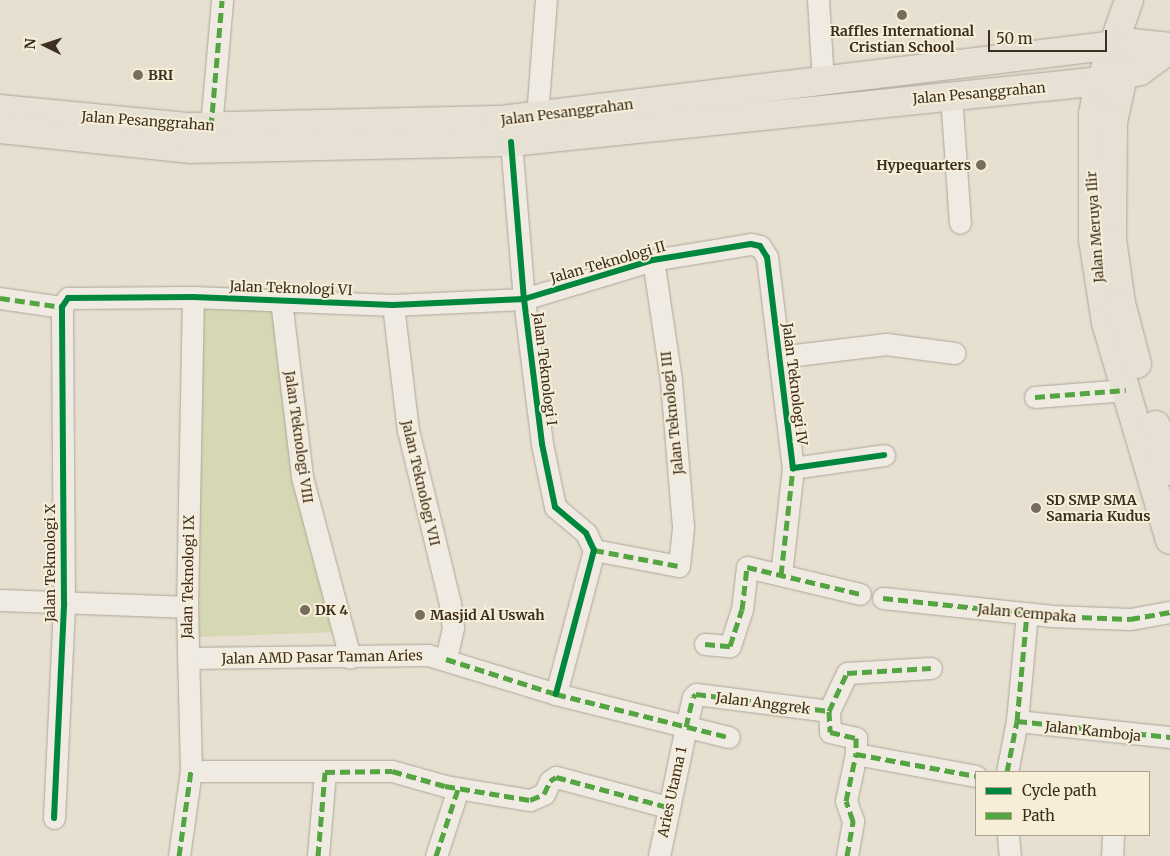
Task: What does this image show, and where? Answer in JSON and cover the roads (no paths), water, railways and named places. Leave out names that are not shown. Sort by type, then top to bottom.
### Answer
[{"type":"main road","name":"Jalan Meruya Ilir","points":[[1134,2],[1111,79],[1094,114],[1092,153],[1093,239],[1098,282],[1126,390],[1170,540]]},
{"type":"main road","points":[[1073,52],[1097,36],[1134,2]]},
{"type":"main road","name":"Jalan Pesanggrahan","points":[[0,129],[184,149],[298,136],[537,116],[1073,52],[1123,44],[1170,48]]},
{"type":"main road","name":"Jalan Pesanggrahan","points":[[0,109],[298,136],[511,142],[1111,79],[1140,71],[1170,48]]},
{"type":"main road","points":[[899,73],[900,100]]},
{"type":"main road","name":"Jalan Meruya Ilir","points":[[1111,79],[1112,239],[1116,272],[1138,368],[1170,471]]},
{"type":"main road","points":[[1046,87],[1079,110],[1092,153]]},
{"type":"street","points":[[210,127],[222,0]]},
{"type":"street","points":[[537,116],[546,0]]},
{"type":"street","points":[[818,0],[823,81]]},
{"type":"street","points":[[951,95],[960,223]]},
{"type":"street","name":"Jalan Teknologi I","points":[[511,142],[524,299],[542,444],[555,507],[586,533],[594,550]]},
{"type":"street","name":"Jalan Teknologi II","points":[[524,299],[653,260],[758,246]]},
{"type":"street","name":"Jalan Teknologi IV","points":[[758,246],[767,257],[793,468],[781,575]]},
{"type":"street","name":"Jalan Teknologi III","points":[[594,550],[680,566],[684,527],[671,380],[653,260]]},
{"type":"street","name":"Jalan Teknologi VI","points":[[62,307],[68,298],[74,297],[193,297],[393,304],[524,299]]},
{"type":"street","name":"Jalan Teknologi IX","points":[[179,856],[190,771],[187,607],[193,297]]},
{"type":"street","points":[[0,298],[62,307]]},
{"type":"street","name":"Jalan Teknologi VIII","points":[[281,300],[302,477],[350,658]]},
{"type":"street","name":"Jalan Teknologi VII","points":[[393,304],[408,430],[450,604],[453,628],[446,659]]},
{"type":"street","name":"Jalan Teknologi X","points":[[54,818],[64,602],[62,307]]},
{"type":"street","points":[[779,357],[874,344],[954,353]]},
{"type":"street","points":[[1035,397],[1126,390]]},
{"type":"street","points":[[793,468],[884,455]]},
{"type":"street","points":[[556,694],[594,550]]},
{"type":"street","points":[[705,644],[730,646],[742,610],[747,567],[860,594]]},
{"type":"street","name":"Jalan Cempaka","points":[[883,598],[1027,613],[1130,619],[1170,612]]},
{"type":"street","points":[[0,600],[187,607]]},
{"type":"street","points":[[1007,771],[1017,721],[1027,613]]},
{"type":"street","name":"Jalan AMD Pasar Taman Aries","points":[[188,658],[350,658],[428,655],[556,694],[729,736]]},
{"type":"street","points":[[829,711],[848,673],[931,668]]},
{"type":"street","name":"Jalan Anggrek","points":[[686,727],[696,694],[829,711],[830,732],[856,738],[856,754]]},
{"type":"street","name":"Jalan Kamboja","points":[[1017,721],[1170,738]]},
{"type":"street","name":"Aries Utama 1","points":[[659,856],[667,807],[686,727]]},
{"type":"street","points":[[847,856],[853,821],[846,801],[856,754],[975,776]]},
{"type":"street","points":[[190,771],[392,771],[458,789],[530,800],[544,794],[550,781],[556,777],[667,807]]},
{"type":"street","points":[[318,856],[325,772]]},
{"type":"street","points":[[436,856],[458,789]]},
{"type":"street","points":[[1008,836],[1010,856]]},
{"type":"street","points":[[1112,836],[1112,856]]},
{"type":"place","name":"Raffles International Cristian School","points":[[902,15]]},
{"type":"place","name":"BRI","points":[[138,75]]},
{"type":"place","name":"Hypequarters","points":[[981,165]]},
{"type":"place","name":"SD SMP SMA Samaria Kudus","points":[[1036,508]]},
{"type":"place","name":"DK 4","points":[[305,610]]},
{"type":"place","name":"Masjid Al Uswah","points":[[420,615]]}]
